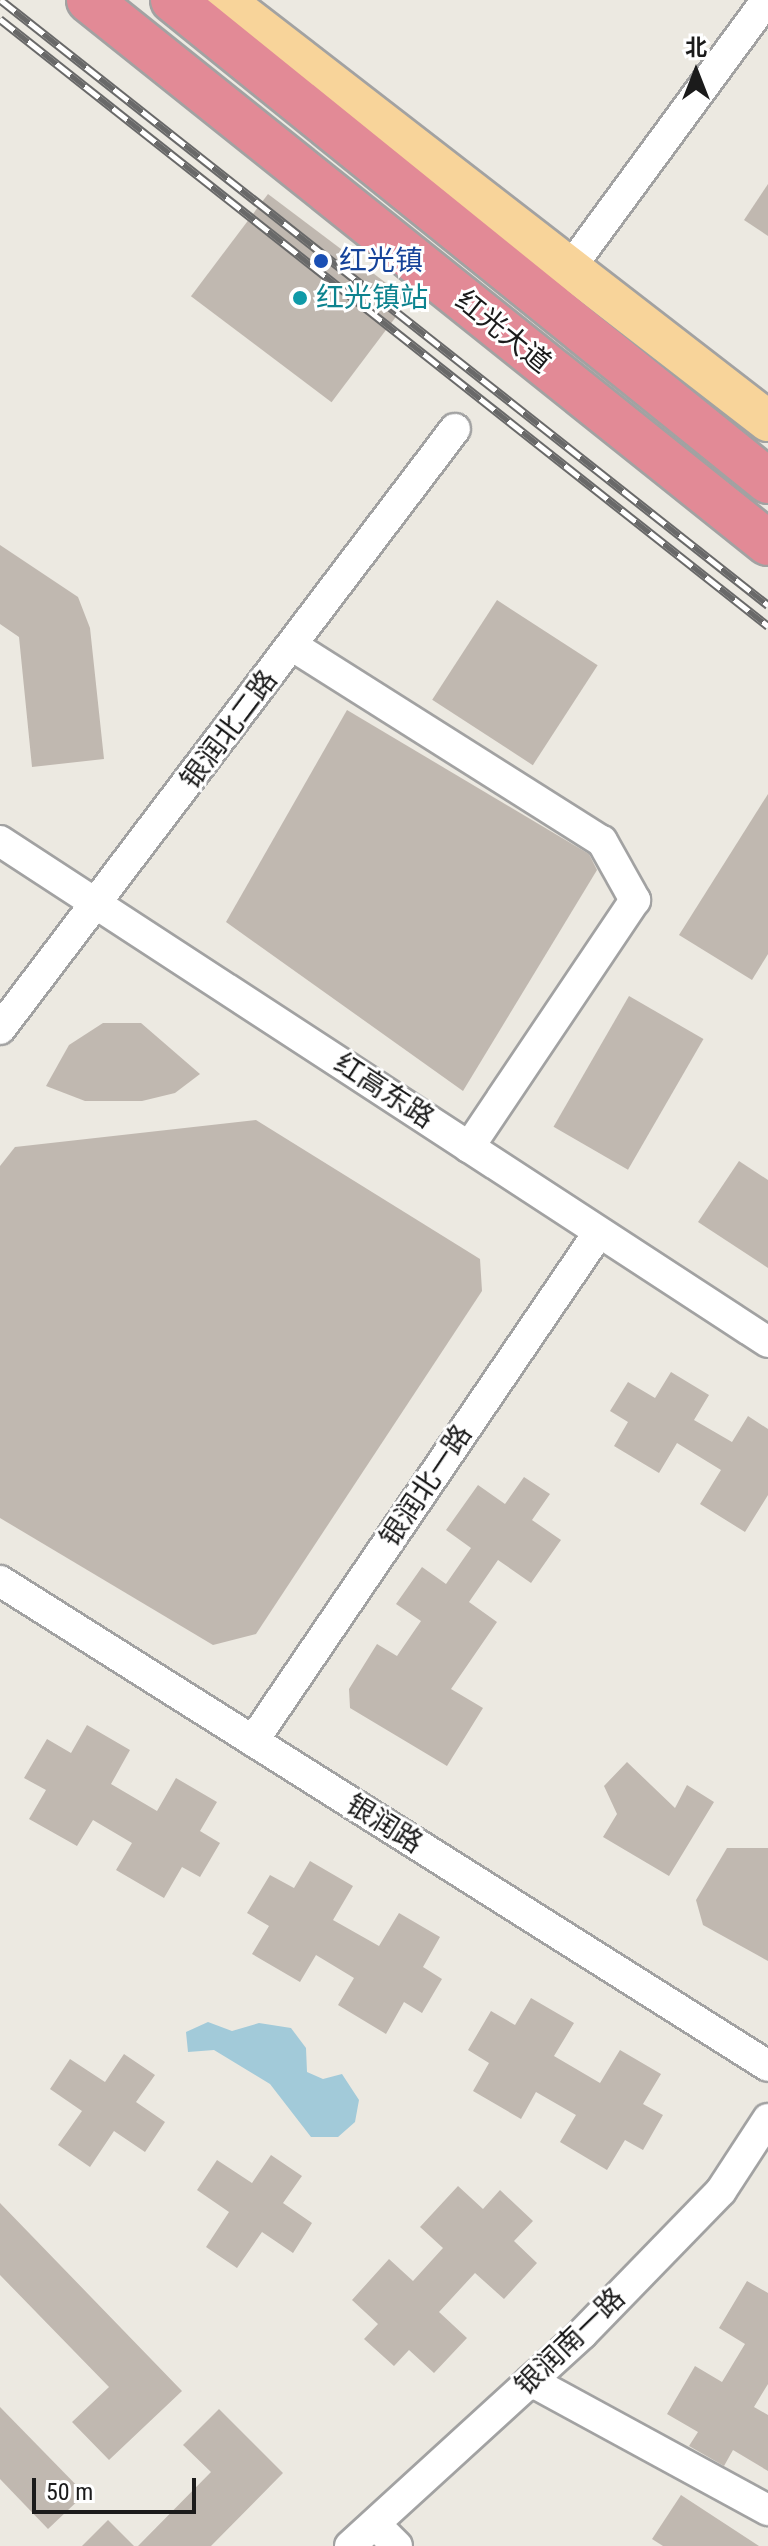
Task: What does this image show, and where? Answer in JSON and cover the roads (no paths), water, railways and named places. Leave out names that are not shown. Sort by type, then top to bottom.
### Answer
[{"type":"highway","name":"红光大道","points":[[89,0],[768,543]]},
{"type":"highway","name":"红光大道","points":[[173,0],[768,481]]},
{"type":"main road","points":[[224,0],[768,421]]},
{"type":"street","points":[[570,268],[767,0]]},
{"type":"street","name":"银润北二路","points":[[0,1029],[98,904],[455,429]]},
{"type":"street","points":[[293,646],[602,841],[635,900],[469,1147]]},
{"type":"street","name":"红高东路","points":[[0,841],[768,1342]]},
{"type":"street","name":"银润北一路","points":[[253,1741],[599,1232]]},
{"type":"street","name":"银润路","points":[[0,1581],[768,2066]]},
{"type":"street","name":"银润南一路","points":[[350,2546],[531,2381],[721,2191],[768,2119]]},
{"type":"street","points":[[531,2381],[768,2510]]},
{"type":"street","points":[[375,2524],[397,2546]]},
{"type":"water","points":[[208,2022],[232,2031],[259,2023],[291,2028],[306,2048],[307,2072],[323,2079],[342,2074],[359,2100],[355,2122],[338,2137],[311,2137],[270,2084],[214,2050],[188,2052],[186,2032]]},
{"type":"railway","points":[[1,0],[768,605]]},
{"type":"railway","points":[[0,19],[768,626]]},
{"type":"place","name":"红光镇","points":[[321,261]]},
{"type":"place","name":"红光镇站","points":[[300,298]]}]
